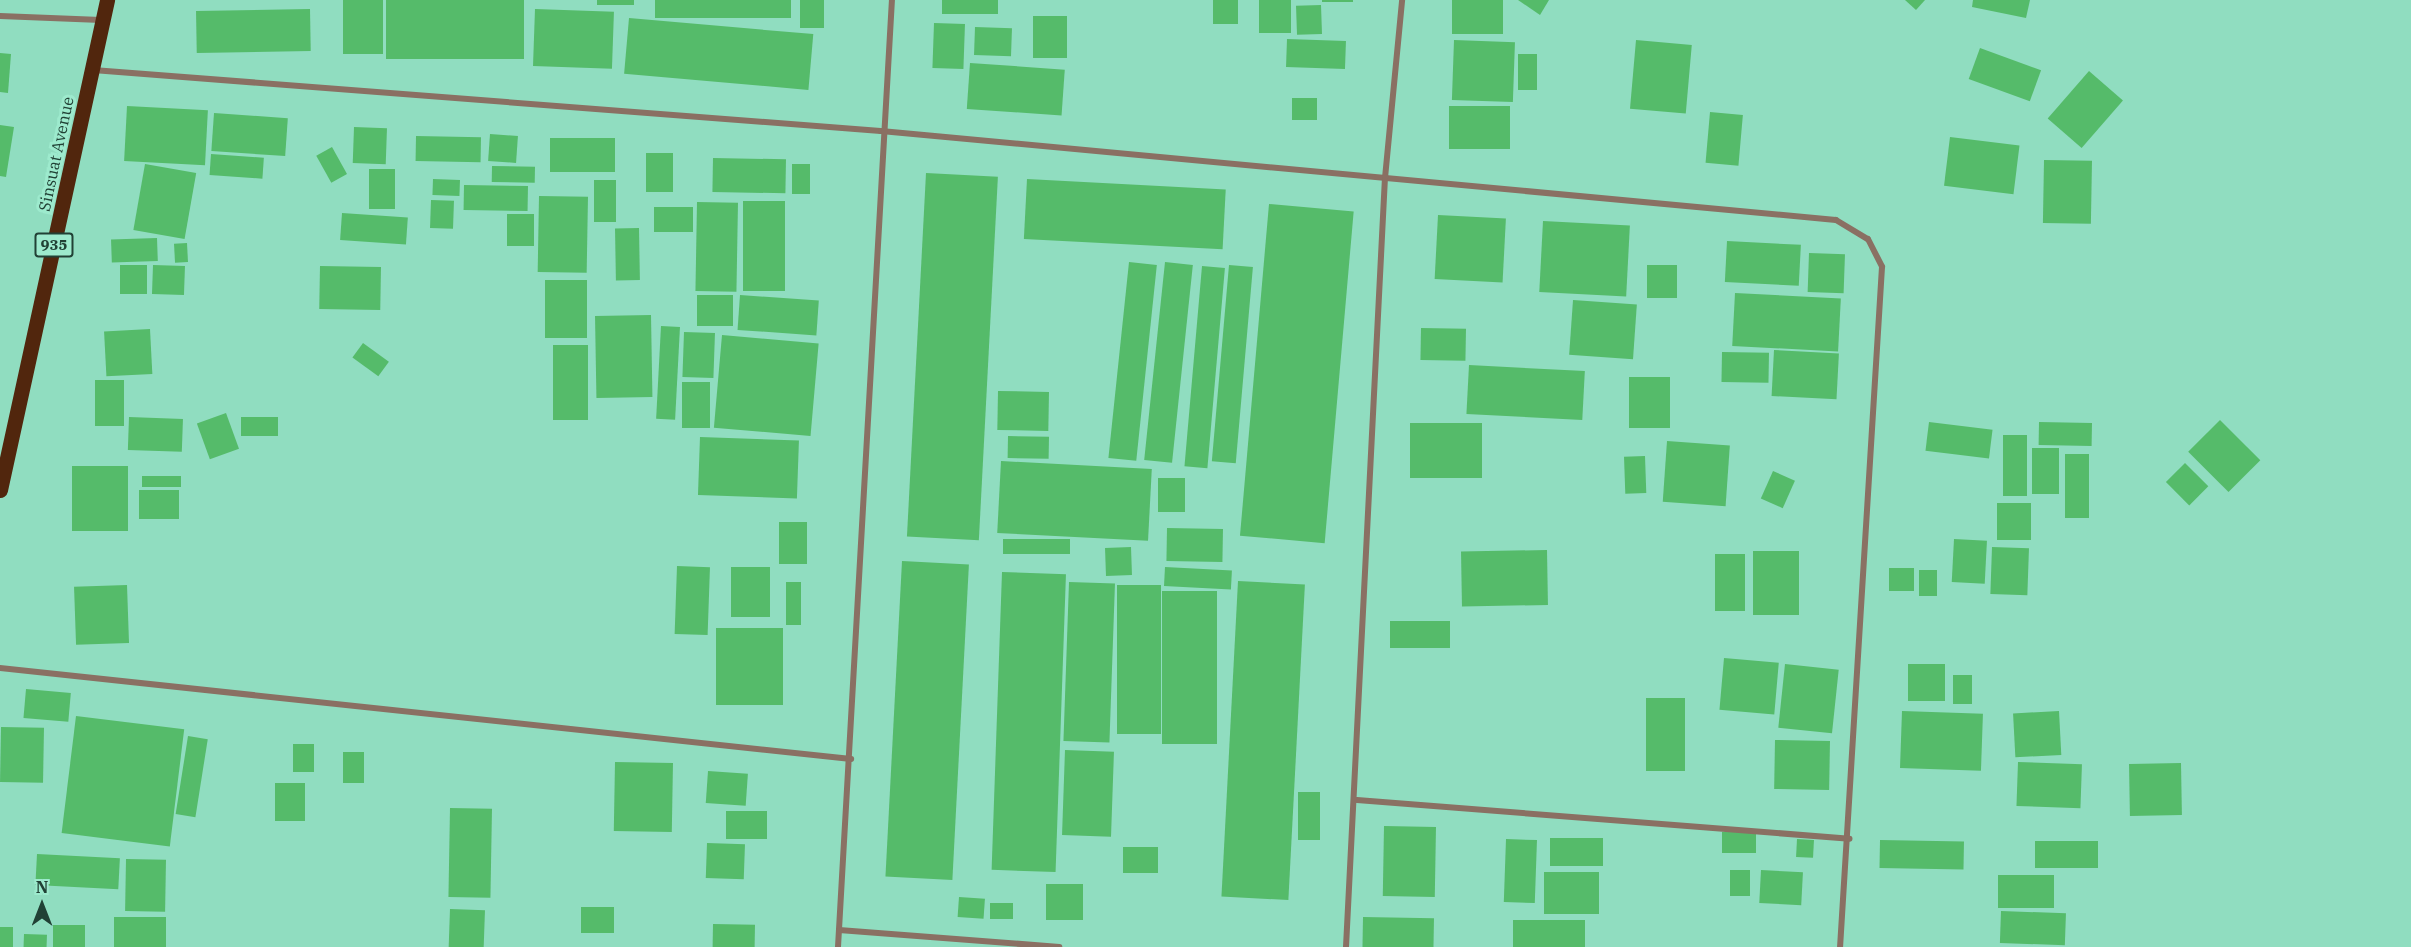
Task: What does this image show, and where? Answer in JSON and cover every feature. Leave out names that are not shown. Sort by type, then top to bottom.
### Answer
[{"type":"main road","name":"Sinsuat Avenue","points":[[0,490],[107,0]]},
{"type":"street","points":[[838,947],[851,759],[881,130],[892,0]]},
{"type":"street","points":[[1346,947],[1357,800],[1385,178],[1402,0]]},
{"type":"street","points":[[0,16],[103,20]]},
{"type":"street","points":[[93,69],[881,130],[1385,178],[1789,213],[1836,220],[1868,239],[1882,267],[1882,309],[1850,839],[1840,947]]},
{"type":"street","points":[[0,668],[851,759]]},
{"type":"street","points":[[1357,800],[1850,839]]},
{"type":"street","points":[[839,930],[1059,947]]},
{"type":"building","points":[[343,0],[383,0],[383,54],[343,54]]},
{"type":"building","points":[[386,0],[524,0],[524,59],[386,59]]},
{"type":"building","points":[[597,0],[634,0],[634,5],[597,5]]},
{"type":"building","points":[[655,0],[791,0],[791,18],[655,18]]},
{"type":"building","points":[[800,0],[824,0],[824,28],[800,28]]},
{"type":"building","points":[[942,0],[998,0],[998,14],[942,14]]},
{"type":"building","points":[[1213,0],[1238,0],[1238,24],[1213,24]]},
{"type":"building","points":[[1259,0],[1291,0],[1291,33],[1259,33]]},
{"type":"building","points":[[1322,0],[1353,0],[1353,2],[1322,2]]},
{"type":"building","points":[[1452,0],[1503,0],[1503,34],[1452,34]]},
{"type":"building","points":[[1518,0],[1549,0],[1540,15]]},
{"type":"building","points":[[1905,0],[1925,0],[1916,10]]},
{"type":"building","points":[[1973,0],[2030,0],[2026,18],[1972,7]]},
{"type":"building","points":[[1321,5],[1322,34],[1297,35],[1296,6]]},
{"type":"building","points":[[310,9],[311,51],[197,53],[196,11]]},
{"type":"building","points":[[535,9],[614,12],[612,69],[533,66]]},
{"type":"building","points":[[1033,16],[1067,16],[1067,58],[1033,58]]},
{"type":"building","points":[[629,18],[813,34],[808,90],[624,74]]},
{"type":"building","points":[[934,23],[965,24],[963,69],[932,68]]},
{"type":"building","points":[[975,27],[1012,28],[1011,56],[974,55]]},
{"type":"building","points":[[1287,39],[1346,41],[1345,69],[1286,67]]},
{"type":"building","points":[[1454,40],[1515,42],[1513,102],[1452,100]]},
{"type":"building","points":[[1636,40],[1692,45],[1686,114],[1630,109]]},
{"type":"building","points":[[1980,48],[2041,70],[2030,101],[1969,79]]},
{"type":"building","points":[[0,53],[11,54],[8,93],[0,92]]},
{"type":"building","points":[[1518,54],[1537,54],[1537,90],[1518,90]]},
{"type":"building","points":[[970,63],[1065,70],[1062,116],[967,109]]},
{"type":"building","points":[[2089,71],[2123,101],[2082,148],[2048,119]]},
{"type":"building","points":[[1292,98],[1317,98],[1317,120],[1292,120]]},
{"type":"building","points":[[127,106],[208,110],[205,165],[124,161]]},
{"type":"building","points":[[1449,106],[1510,106],[1510,149],[1449,149]]},
{"type":"building","points":[[1710,112],[1743,115],[1738,166],[1706,163]]},
{"type":"building","points":[[214,113],[288,118],[285,156],[211,151]]},
{"type":"building","points":[[0,125],[14,127],[6,177],[0,176]]},
{"type":"building","points":[[354,127],[387,128],[386,164],[353,163]]},
{"type":"building","points":[[490,134],[518,136],[516,163],[488,161]]},
{"type":"building","points":[[416,136],[481,137],[481,162],[416,161]]},
{"type":"building","points":[[1950,137],[2019,146],[2014,194],[1944,186]]},
{"type":"building","points":[[550,138],[615,138],[615,172],[550,172]]},
{"type":"building","points":[[332,147],[347,174],[331,183],[316,156]]},
{"type":"building","points":[[646,153],[673,153],[673,192],[646,192]]},
{"type":"building","points":[[211,154],[264,158],[262,179],[210,175]]},
{"type":"building","points":[[713,158],[786,159],[785,193],[712,192]]},
{"type":"building","points":[[2044,160],[2092,161],[2091,224],[2043,223]]},
{"type":"building","points":[[145,164],[196,173],[185,239],[133,230]]},
{"type":"building","points":[[792,164],[810,164],[810,194],[792,194]]},
{"type":"building","points":[[492,166],[535,167],[535,183],[492,182]]},
{"type":"building","points":[[369,169],[395,169],[395,209],[369,209]]},
{"type":"building","points":[[926,173],[998,177],[979,540],[907,537]]},
{"type":"building","points":[[433,179],[460,180],[459,196],[432,195]]},
{"type":"building","points":[[1027,179],[1226,189],[1223,249],[1024,239]]},
{"type":"building","points":[[594,180],[616,180],[616,222],[594,222]]},
{"type":"building","points":[[464,185],[528,186],[528,211],[464,210]]},
{"type":"building","points":[[539,196],[588,197],[587,273],[538,272]]},
{"type":"building","points":[[431,200],[454,201],[453,229],[430,228]]},
{"type":"building","points":[[743,201],[785,201],[785,291],[743,291]]},
{"type":"building","points":[[697,202],[738,203],[736,292],[695,291]]},
{"type":"building","points":[[1269,204],[1354,211],[1325,543],[1240,536]]},
{"type":"building","points":[[654,207],[693,207],[693,232],[654,232]]},
{"type":"building","points":[[342,213],[408,218],[406,245],[340,240]]},
{"type":"building","points":[[507,214],[534,214],[534,246],[507,246]]},
{"type":"building","points":[[1438,215],[1506,219],[1503,282],[1435,279]]},
{"type":"building","points":[[1543,221],[1630,226],[1626,296],[1539,292]]},
{"type":"building","points":[[615,228],[639,228],[640,280],[616,280]]},
{"type":"building","points":[[157,238],[158,261],[112,263],[111,240]]},
{"type":"building","points":[[1727,241],[1801,245],[1799,286],[1725,282]]},
{"type":"building","points":[[187,243],[188,262],[175,263],[174,244]]},
{"type":"building","points":[[1809,253],[1845,254],[1844,293],[1808,292]]},
{"type":"building","points":[[1129,262],[1157,265],[1136,461],[1108,458]]},
{"type":"building","points":[[1165,262],[1193,265],[1172,463],[1144,460]]},
{"type":"building","points":[[120,265],[147,265],[147,294],[120,294]]},
{"type":"building","points":[[153,265],[185,266],[184,295],[152,294]]},
{"type":"building","points":[[1229,265],[1253,267],[1236,463],[1212,461]]},
{"type":"building","points":[[1647,265],[1677,265],[1677,298],[1647,298]]},
{"type":"building","points":[[320,266],[381,267],[380,310],[319,309]]},
{"type":"building","points":[[1202,266],[1225,268],[1207,468],[1184,466]]},
{"type":"building","points":[[545,280],[587,280],[587,338],[545,338]]},
{"type":"building","points":[[1735,293],[1841,299],[1838,351],[1732,346]]},
{"type":"building","points":[[697,295],[733,295],[733,326],[697,326]]},
{"type":"building","points":[[740,295],[819,301],[816,335],[738,330]]},
{"type":"building","points":[[1573,300],[1637,304],[1633,359],[1569,355]]},
{"type":"building","points":[[651,315],[652,397],[596,398],[595,316]]},
{"type":"building","points":[[661,326],[680,327],[675,420],[656,419]]},
{"type":"building","points":[[1421,328],[1466,329],[1465,361],[1420,360]]},
{"type":"building","points":[[150,329],[152,374],[106,376],[104,331]]},
{"type":"building","points":[[684,332],[715,333],[713,378],[682,377]]},
{"type":"building","points":[[722,335],[819,343],[811,436],[714,428]]},
{"type":"building","points":[[363,343],[389,362],[378,376],[352,358]]},
{"type":"building","points":[[553,345],[588,345],[588,420],[553,420]]},
{"type":"building","points":[[1774,350],[1839,353],[1837,399],[1772,396]]},
{"type":"building","points":[[1722,352],[1769,353],[1768,383],[1721,382]]},
{"type":"building","points":[[1469,365],[1585,371],[1582,420],[1466,414]]},
{"type":"building","points":[[1629,377],[1670,377],[1670,428],[1629,428]]},
{"type":"building","points":[[95,380],[124,380],[124,426],[95,426]]},
{"type":"building","points":[[682,382],[710,382],[710,428],[682,428]]},
{"type":"building","points":[[998,391],[1049,392],[1048,431],[997,430]]},
{"type":"building","points":[[226,413],[239,449],[210,459],[197,424]]},
{"type":"building","points":[[129,417],[183,419],[182,452],[128,450]]},
{"type":"building","points":[[241,417],[278,417],[278,436],[241,436]]},
{"type":"building","points":[[2220,420],[2260,460],[2228,492],[2188,452]]},
{"type":"building","points":[[1929,422],[1993,430],[1989,459],[1925,451]]},
{"type":"building","points":[[2039,422],[2092,423],[2092,446],[2039,445]]},
{"type":"building","points":[[1410,423],[1482,423],[1482,478],[1410,478]]},
{"type":"building","points":[[2003,435],[2027,435],[2027,496],[2003,496]]},
{"type":"building","points":[[1008,436],[1049,437],[1049,459],[1008,458]]},
{"type":"building","points":[[700,437],[799,440],[797,498],[698,495]]},
{"type":"building","points":[[1667,441],[1730,445],[1726,506],[1663,502]]},
{"type":"building","points":[[2032,448],[2059,448],[2059,494],[2032,494]]},
{"type":"building","points":[[2065,454],[2089,454],[2089,518],[2065,518]]},
{"type":"building","points":[[1645,456],[1646,493],[1625,494],[1624,457]]},
{"type":"building","points":[[1001,461],[1152,469],[1148,541],[997,533]]},
{"type":"building","points":[[2185,463],[2208,486],[2189,505],[2166,482]]},
{"type":"building","points":[[72,466],[128,466],[128,531],[72,531]]},
{"type":"building","points":[[1773,471],[1795,481],[1783,508],[1761,498]]},
{"type":"building","points":[[142,476],[181,476],[181,487],[142,487]]},
{"type":"building","points":[[1158,478],[1185,478],[1185,512],[1158,512]]},
{"type":"building","points":[[139,490],[179,490],[179,519],[139,519]]},
{"type":"building","points":[[1997,503],[2031,503],[2031,540],[1997,540]]},
{"type":"building","points":[[779,522],[807,522],[807,564],[779,564]]},
{"type":"building","points":[[1167,528],[1223,529],[1222,562],[1166,561]]},
{"type":"building","points":[[1003,539],[1070,539],[1070,554],[1003,554]]},
{"type":"building","points":[[1954,539],[1987,541],[1985,584],[1952,582]]},
{"type":"building","points":[[1131,547],[1132,575],[1106,576],[1105,548]]},
{"type":"building","points":[[1992,547],[2029,548],[2027,595],[1990,594]]},
{"type":"building","points":[[1547,550],[1548,605],[1462,606],[1461,552]]},
{"type":"building","points":[[1753,551],[1799,551],[1799,615],[1753,615]]},
{"type":"building","points":[[1715,554],[1745,554],[1745,611],[1715,611]]},
{"type":"building","points":[[902,561],[969,565],[952,880],[885,877]]},
{"type":"building","points":[[677,566],[710,567],[708,635],[675,634]]},
{"type":"building","points":[[731,567],[770,567],[770,617],[731,617]]},
{"type":"building","points":[[1165,567],[1232,571],[1231,589],[1164,586]]},
{"type":"building","points":[[1889,568],[1914,568],[1914,591],[1889,591]]},
{"type":"building","points":[[1919,570],[1937,570],[1937,596],[1919,596]]},
{"type":"building","points":[[1002,572],[1066,574],[1056,872],[992,870]]},
{"type":"building","points":[[1238,581],[1305,585],[1288,900],[1221,897]]},
{"type":"building","points":[[786,582],[801,582],[801,625],[786,625]]},
{"type":"building","points":[[1069,582],[1115,584],[1109,743],[1063,741]]},
{"type":"building","points":[[127,585],[129,643],[76,645],[74,587]]},
{"type":"building","points":[[1117,585],[1161,585],[1161,734],[1117,734]]},
{"type":"building","points":[[1162,591],[1217,591],[1217,744],[1162,744]]},
{"type":"building","points":[[1390,621],[1450,621],[1450,648],[1390,648]]},
{"type":"building","points":[[716,628],[783,628],[783,705],[716,705]]},
{"type":"building","points":[[1724,658],[1779,663],[1774,715],[1719,710]]},
{"type":"building","points":[[1785,664],[1839,670],[1832,733],[1778,728]]},
{"type":"building","points":[[1908,664],[1945,664],[1945,701],[1908,701]]},
{"type":"building","points":[[1953,675],[1972,675],[1972,704],[1953,704]]},
{"type":"building","points":[[26,689],[71,693],[68,722],[23,718]]},
{"type":"building","points":[[1646,698],[1685,698],[1685,771],[1646,771]]},
{"type":"building","points":[[1902,711],[1983,714],[1981,771],[1900,768]]},
{"type":"building","points":[[2059,711],[2061,755],[2015,757],[2013,713]]},
{"type":"building","points":[[76,716],[184,729],[170,846],[62,833]]},
{"type":"building","points":[[1,727],[44,728],[43,783],[0,782]]},
{"type":"building","points":[[188,736],[208,739],[195,817],[176,814]]},
{"type":"building","points":[[1775,740],[1830,741],[1829,790],[1774,789]]},
{"type":"building","points":[[293,744],[314,744],[314,772],[293,772]]},
{"type":"building","points":[[1065,750],[1114,752],[1111,837],[1062,835]]},
{"type":"building","points":[[343,752],[364,752],[364,783],[343,783]]},
{"type":"building","points":[[615,762],[673,763],[672,832],[614,831]]},
{"type":"building","points":[[2018,762],[2082,764],[2080,808],[2016,806]]},
{"type":"building","points":[[2181,763],[2182,815],[2130,816],[2129,764]]},
{"type":"building","points":[[708,771],[748,774],[746,806],[706,803]]},
{"type":"building","points":[[275,783],[305,783],[305,821],[275,821]]},
{"type":"building","points":[[1298,792],[1320,792],[1320,840],[1298,840]]},
{"type":"building","points":[[450,808],[492,809],[490,898],[448,897]]},
{"type":"building","points":[[726,811],[767,811],[767,839],[726,839]]},
{"type":"building","points":[[1384,826],[1436,827],[1435,897],[1383,896]]},
{"type":"building","points":[[1722,832],[1756,832],[1756,853],[1722,853]]},
{"type":"building","points":[[1550,838],[1603,838],[1603,866],[1550,866]]},
{"type":"building","points":[[1506,839],[1537,840],[1535,903],[1504,902]]},
{"type":"building","points":[[1797,839],[1814,840],[1813,858],[1796,857]]},
{"type":"building","points":[[1880,840],[1964,841],[1963,869],[1880,868]]},
{"type":"building","points":[[2035,841],[2098,841],[2098,868],[2035,868]]},
{"type":"building","points":[[707,843],[745,844],[744,879],[706,878]]},
{"type":"building","points":[[1123,847],[1158,847],[1158,873],[1123,873]]},
{"type":"building","points":[[37,854],[120,858],[118,889],[35,885]]},
{"type":"building","points":[[126,859],[166,860],[165,912],[125,911]]},
{"type":"building","points":[[1730,870],[1750,870],[1750,896],[1730,896]]},
{"type":"building","points":[[1761,870],[1803,872],[1801,905],[1759,903]]},
{"type":"building","points":[[1544,872],[1599,872],[1599,914],[1544,914]]},
{"type":"building","points":[[1998,875],[2054,875],[2054,908],[1998,908]]},
{"type":"building","points":[[1046,884],[1083,884],[1083,920],[1046,920]]},
{"type":"building","points":[[959,897],[985,899],[984,919],[958,917]]},
{"type":"building","points":[[990,903],[1013,903],[1013,919],[990,919]]},
{"type":"building","points":[[581,907],[614,907],[614,933],[581,933]]},
{"type":"building","points":[[450,909],[485,910],[484,947],[449,947]]},
{"type":"building","points":[[2001,911],[2066,913],[2065,945],[2000,943]]},
{"type":"building","points":[[114,917],[166,917],[166,947],[114,947]]},
{"type":"building","points":[[1363,917],[1434,918],[1433,947],[1362,947]]},
{"type":"building","points":[[1513,920],[1585,920],[1585,947],[1513,947]]},
{"type":"building","points":[[713,924],[755,925],[755,947],[713,947]]},
{"type":"building","points":[[53,925],[85,925],[85,947],[53,947]]},
{"type":"building","points":[[0,927],[13,927],[13,947],[0,947]]},
{"type":"building","points":[[24,934],[47,935],[47,947],[24,947]]}]
